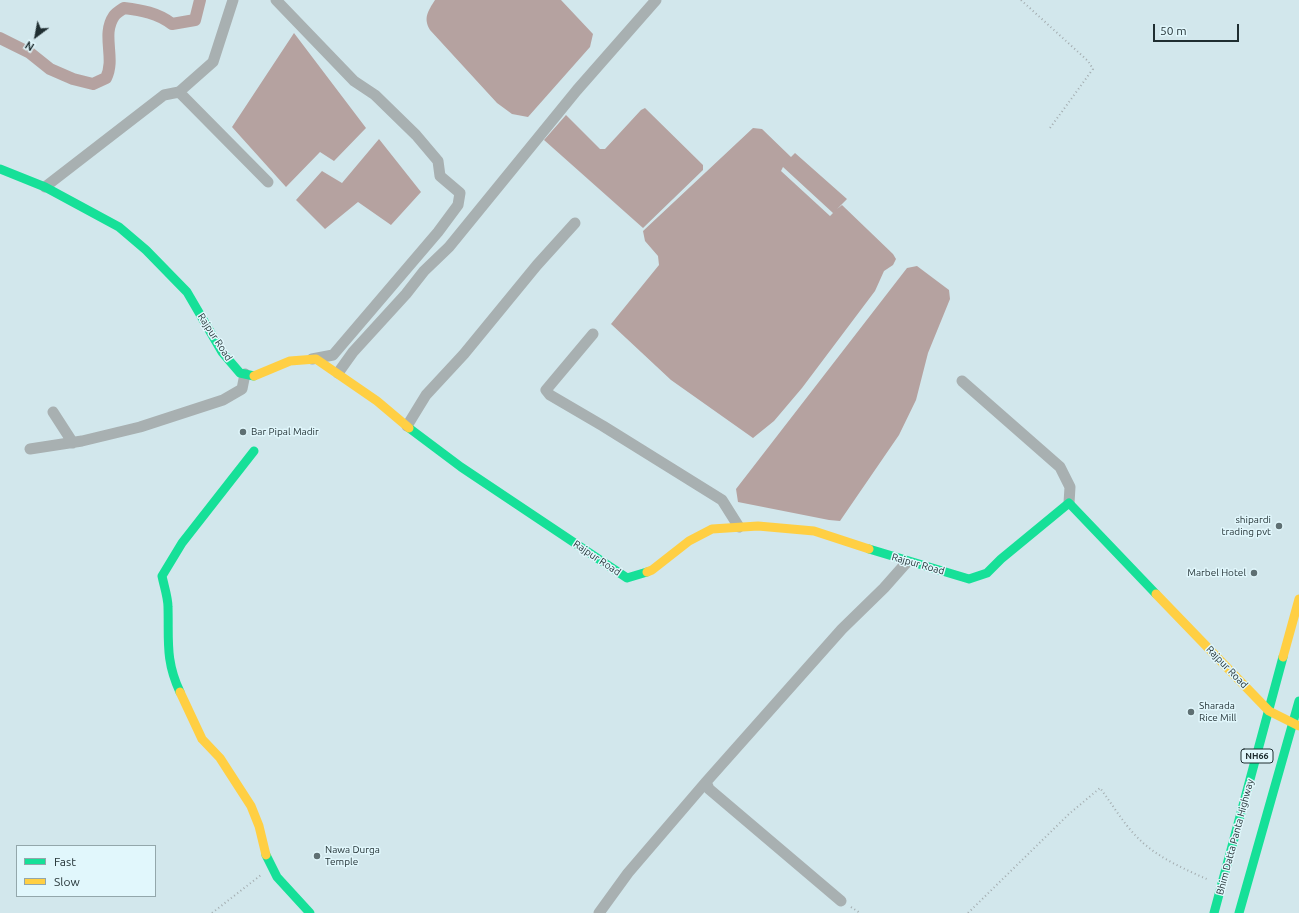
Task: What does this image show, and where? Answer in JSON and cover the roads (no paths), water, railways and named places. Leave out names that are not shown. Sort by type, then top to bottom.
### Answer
[{"type":"main road","name":"Rajpur Road","points":[[0,169],[45,187],[118,227],[146,250],[187,292],[222,352],[240,373],[253,376],[290,362],[316,359],[377,401],[461,467],[627,578],[652,570],[689,541],[712,529],[758,526],[814,531],[907,562],[969,579],[988,573],[1001,558],[1069,503],[1269,711],[1296,724]]},
{"type":"main road","points":[[254,451],[182,543],[162,576],[168,605],[167,649],[173,678],[202,739],[220,758],[251,806],[259,826],[262,842],[277,877],[310,913]]},
{"type":"main road","name":"Bhim Datta Panta Highway","points":[[1214,913],[1299,599]]},
{"type":"main road","name":"NH66","points":[[1239,913],[1296,724],[1299,701]]},
{"type":"street","points":[[45,187],[164,95],[179,92],[213,62],[233,0]]},
{"type":"street","points":[[276,0],[354,81],[375,95],[416,135],[438,161],[440,176],[460,193],[458,205],[438,232],[333,355],[307,360]]},
{"type":"street","points":[[338,374],[354,352],[406,294],[424,271],[449,247],[567,102],[656,0]]},
{"type":"street","points":[[179,92],[268,182]]},
{"type":"street","points":[[407,426],[426,395],[464,354],[537,265],[575,224]]},
{"type":"street","points":[[593,334],[546,390],[550,395],[722,500],[739,527]]},
{"type":"street","points":[[30,449],[73,443],[140,427],[223,400],[242,389],[246,374]]},
{"type":"street","points":[[962,381],[1060,467],[1070,486],[1069,503]]},
{"type":"street","points":[[53,412],[73,443]]},
{"type":"street","points":[[600,913],[628,873],[706,782],[842,630],[884,588],[907,562]]},
{"type":"street","points":[[706,782],[709,789],[841,900]]},
{"type":"waterway","points":[[0,38],[30,53],[50,69],[73,79],[93,84],[106,78],[109,70],[110,63],[108,39],[110,23],[117,13],[124,8],[143,11],[161,17],[172,24],[195,20],[200,0]]},
{"type":"place","name":"Bar Pipal Madir","points":[[243,432]]},
{"type":"place","name":"shipardi trading pvt","points":[[1279,526]]},
{"type":"place","name":"Marbel Hotel","points":[[1254,573]]},
{"type":"place","name":"Sharada Rice Mill","points":[[1191,712]]},
{"type":"place","name":"Nawa Durga Temple","points":[[317,856]]}]
